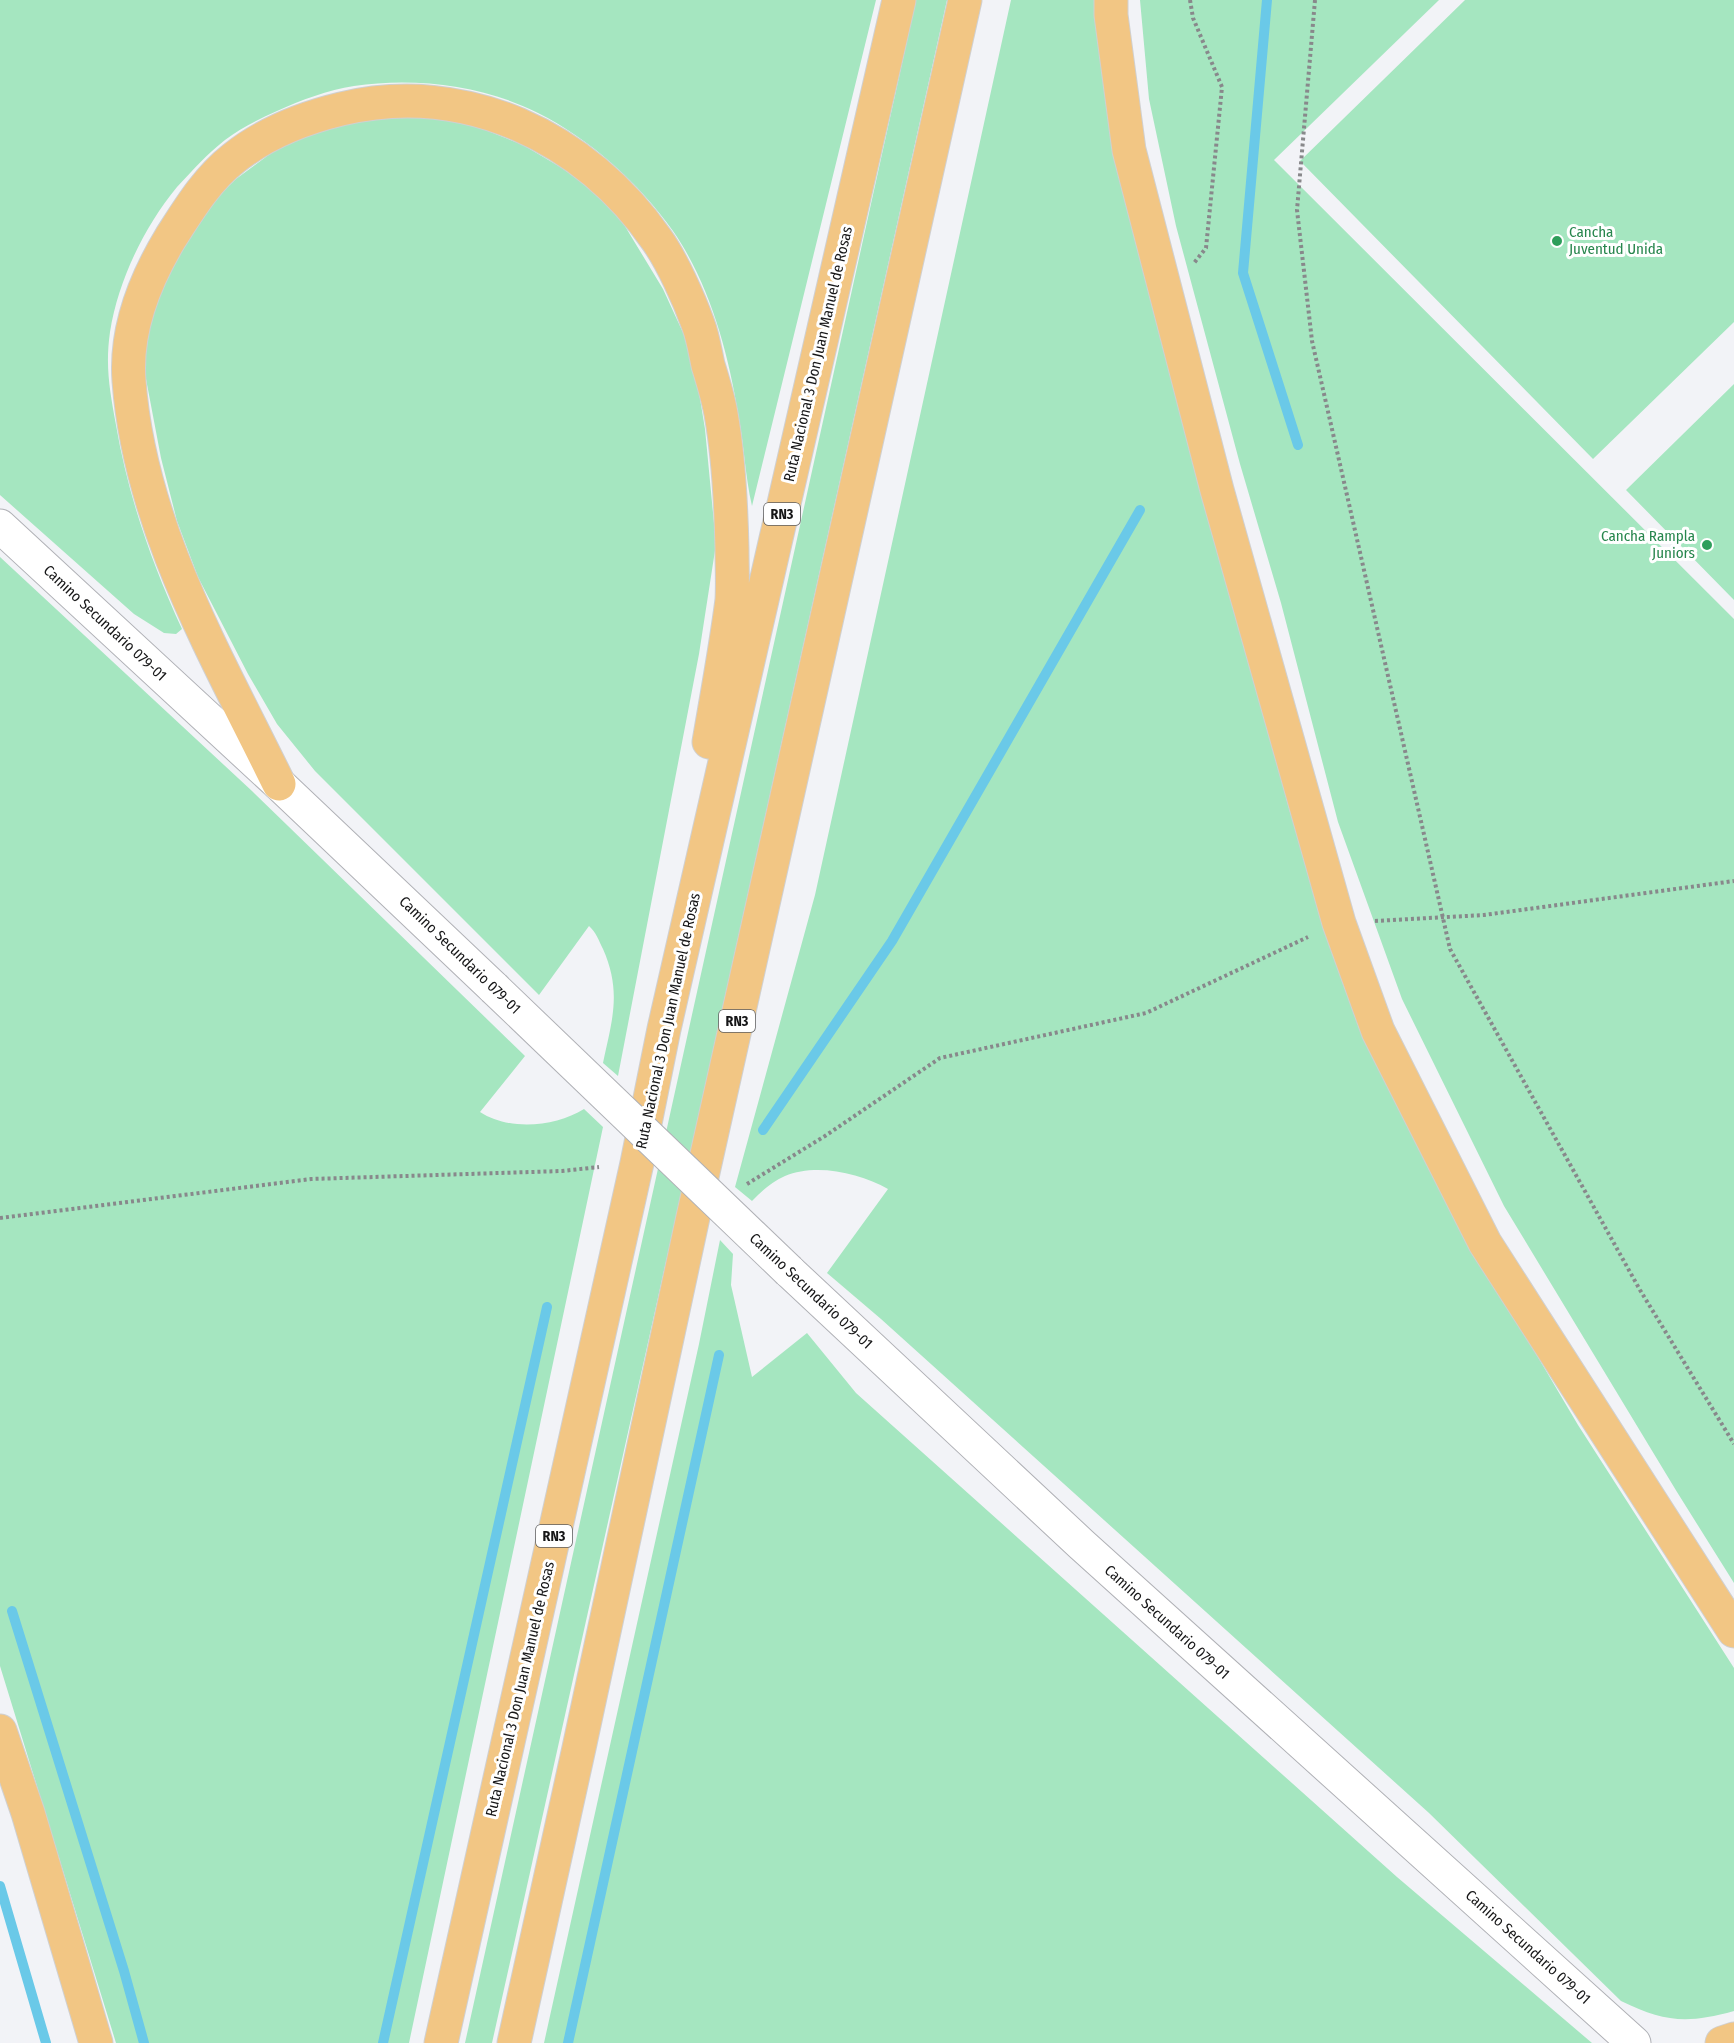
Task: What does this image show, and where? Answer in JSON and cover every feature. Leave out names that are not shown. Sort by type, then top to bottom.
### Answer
[{"type":"highway","name":"Ruta Nacional 3 Don Juan Manuel de Rosas","points":[[441,2043],[637,1163],[664,1029],[899,0]]},
{"type":"highway","name":"RN3","points":[[514,2043],[696,1205],[965,0]]},
{"type":"highway","points":[[1111,0],[1129,150],[1217,490],[1339,923],[1378,1031],[1485,1243],[1734,1631]]},
{"type":"highway","points":[[279,784],[185,592],[154,511],[138,438],[129,379],[131,332],[145,289],[160,255],[207,184],[234,158],[272,134],[314,116],[359,105],[409,100],[451,104],[492,114],[537,132],[580,159],[612,186],[637,213],[660,244],[699,325],[721,410],[731,512],[732,595],[664,1029]]},
{"type":"highway","points":[[0,1731],[28,1813],[96,2043]]},
{"type":"highway","points":[[1722,2043],[1734,2039]]},
{"type":"main road","name":"Camino Secundario 079-01","points":[[0,526],[279,784],[789,1271],[1081,1544],[1634,2043]]},
{"type":"path","points":[[1167,296],[1206,248],[1222,87],[1193,18],[1190,0]]},
{"type":"path","points":[[1315,0],[1297,210],[1312,341],[1450,949],[1640,1290],[1734,1444]]},
{"type":"path","points":[[744,1186],[825,1136],[940,1058],[1146,1013],[1339,923],[1484,915],[1734,881]]},
{"type":"path","points":[[0,1218],[311,1179],[562,1171],[637,1163]]},
{"type":"green space","points":[[0,0],[876,0],[752,506],[729,366],[707,295],[686,251],[673,231],[629,179],[595,149],[576,136],[517,103],[471,90],[424,83],[400,82],[354,86],[305,99],[286,107],[244,128],[218,145],[177,187],[165,203],[143,237],[126,274],[110,332],[108,368],[112,401],[134,504],[151,555],[182,629],[176,634],[164,633],[134,614],[0,495]]},
{"type":"green space","points":[[916,0],[947,0],[492,2043],[465,2043]]},
{"type":"green space","points":[[1011,0],[1099,0],[1207,503],[1290,812],[1337,953],[1474,1249],[1578,1425],[1734,1668],[1734,2011],[1703,2018],[1676,2019],[1650,2013],[1621,2001],[1429,1813],[881,1319],[827,1273],[888,1189],[851,1174],[824,1170],[797,1172],[785,1176],[763,1190],[752,1201],[735,1187],[815,895]]},
{"type":"green space","points":[[1140,0],[1439,0],[1274,160],[1734,619],[1734,1583],[1504,1206],[1402,999],[1338,822],[1281,603],[1240,464],[1176,226],[1149,99]]},
{"type":"green space","name":"Cancha Juventud Unida","points":[[1465,0],[1734,0],[1734,322],[1593,459],[1300,161]]},
{"type":"green space","points":[[406,115],[447,119],[478,127],[523,145],[562,168],[592,190],[620,218],[663,289],[685,337],[696,374],[705,429],[716,544],[699,654],[618,1076],[603,1063],[612,1019],[614,993],[609,964],[594,931],[589,926],[539,995],[315,771],[277,724],[248,674],[198,577],[177,521],[161,458],[146,379],[145,345],[148,321],[172,261],[212,202],[236,179],[278,148],[326,128],[361,119]]},
{"type":"green space","name":"Cancha Rampla Juniors","points":[[1734,384],[1734,600],[1626,490]]},
{"type":"green space","points":[[0,557],[252,791],[525,1056],[480,1112],[504,1122],[532,1124],[560,1120],[584,1109],[603,1127],[409,2043],[116,2043],[0,1666]]},
{"type":"green space","points":[[720,1240],[733,1254],[731,1285],[752,1377],[807,1333],[856,1393],[1397,1877],[1592,2043],[544,2043]]},
{"type":"waterway","points":[[1267,0],[1243,273],[1298,445]]},
{"type":"waterway","points":[[763,1130],[892,941],[1140,510]]},
{"type":"waterway","points":[[383,2043],[547,1307]]},
{"type":"waterway","points":[[568,2043],[719,1355]]},
{"type":"waterway","points":[[12,1611],[124,1971],[144,2043]]},
{"type":"waterway","points":[[0,1886],[46,2043]]},
{"type":"place","name":"Cancha Juventud Unida","points":[[1557,241]]},
{"type":"place","name":"Cancha Rampla Juniors","points":[[1707,545]]}]
